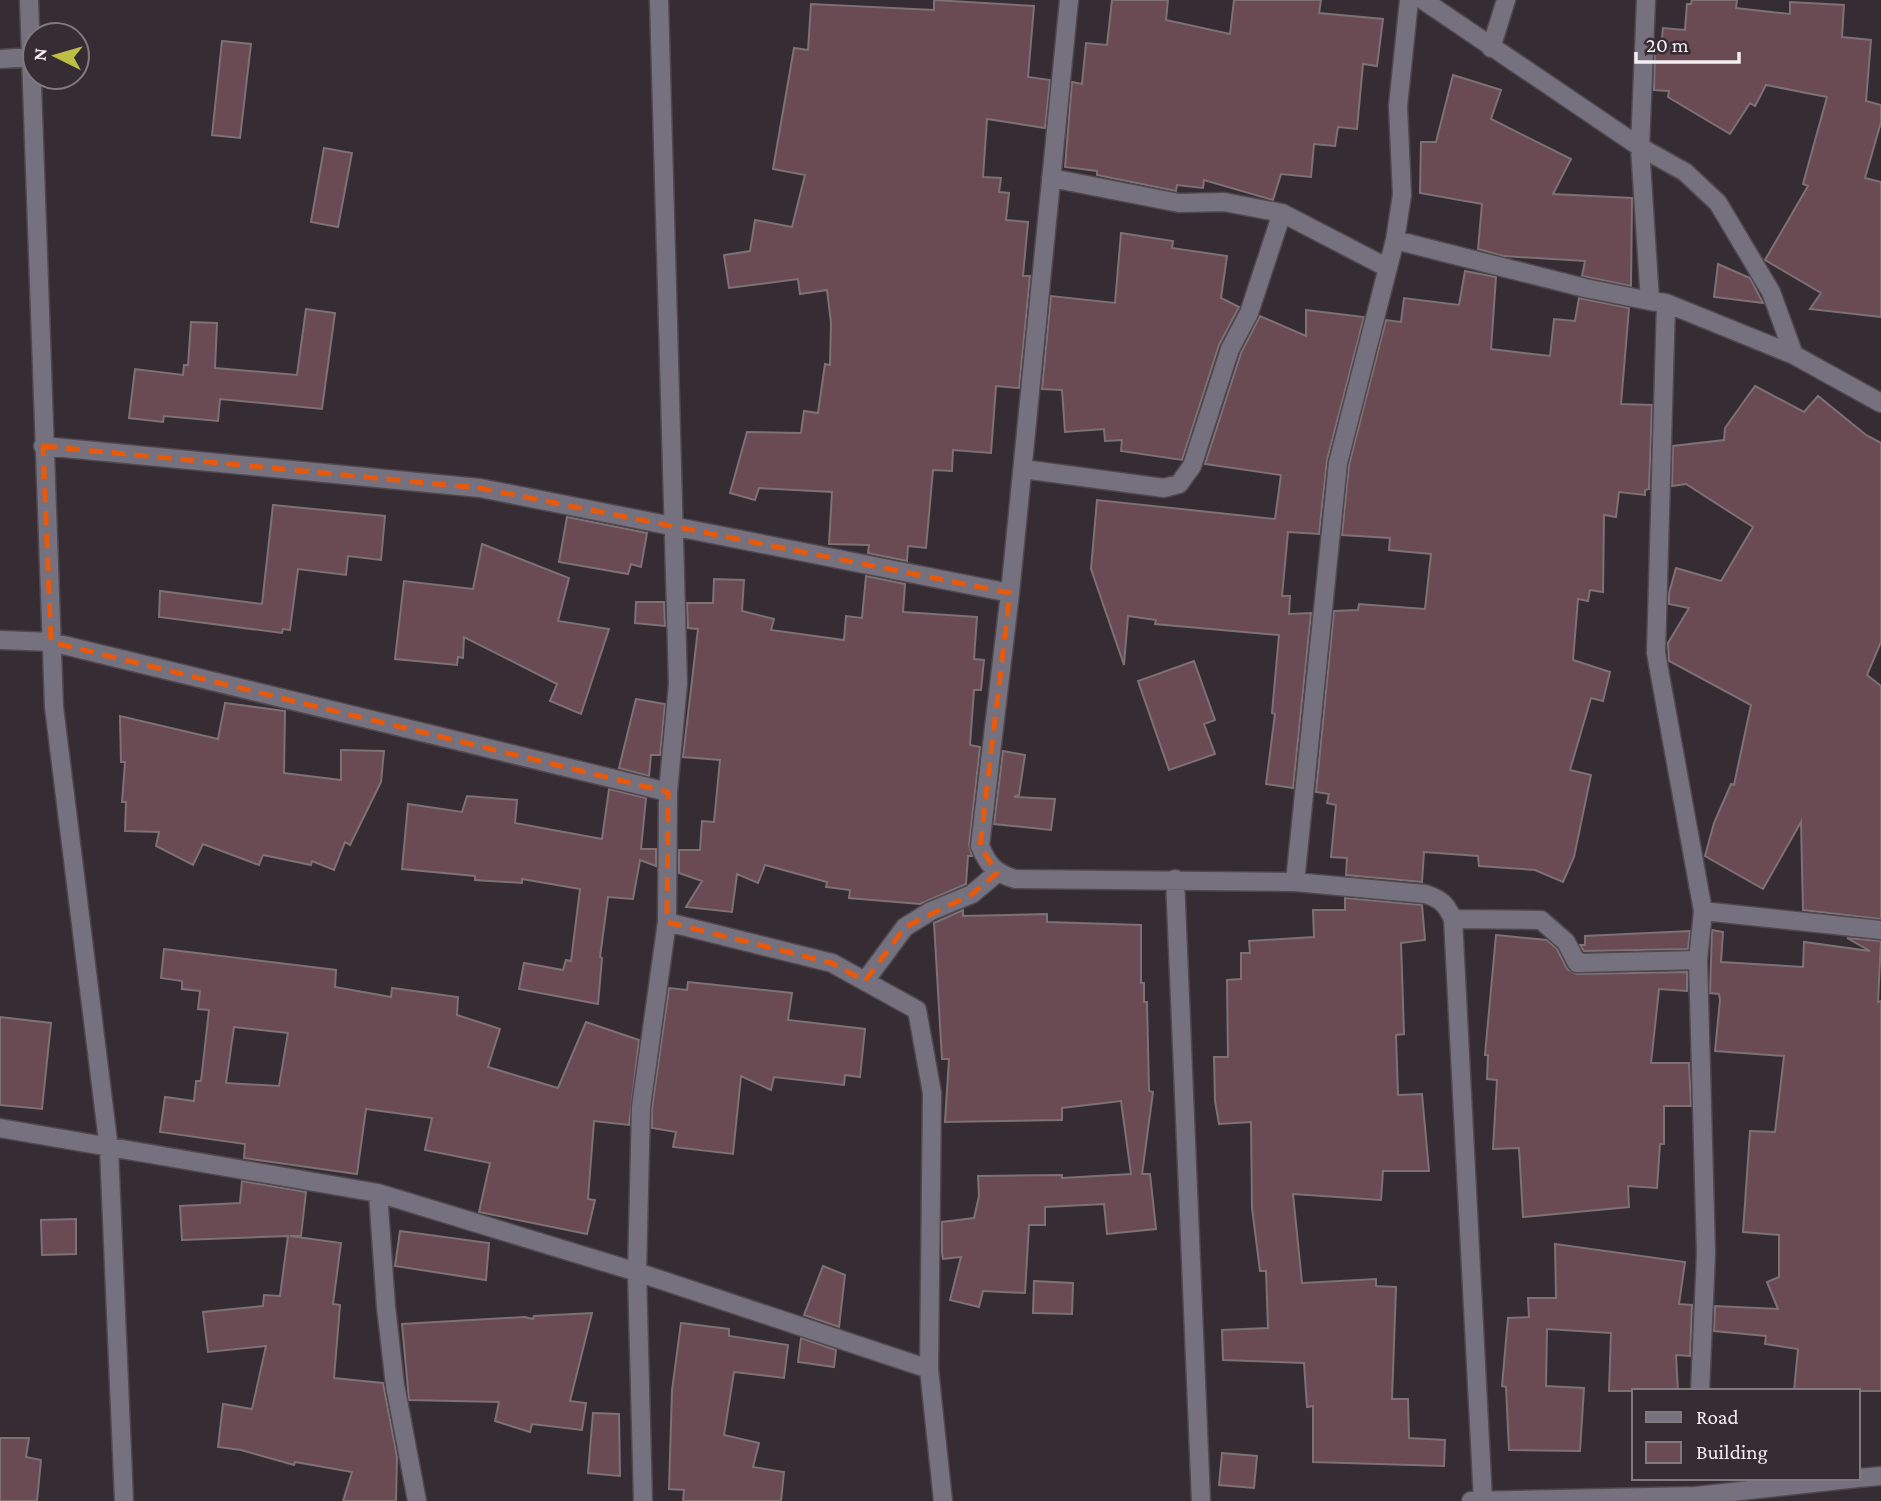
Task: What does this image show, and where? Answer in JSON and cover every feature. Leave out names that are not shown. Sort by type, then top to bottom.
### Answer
[{"type":"street","points":[[29,0],[30,21]]},
{"type":"street","points":[[643,1501],[637,1272],[641,1107],[667,922],[668,792],[678,684],[659,0]]},
{"type":"street","points":[[1069,0],[1010,593],[980,846],[986,861],[997,873],[1015,879],[1295,882],[1425,894],[1440,899],[1453,919],[1479,1501],[1822,1480]]},
{"type":"street","points":[[1295,882],[1338,463],[1395,240],[1402,195],[1398,106],[1409,0]]},
{"type":"street","points":[[1423,0],[1640,147],[1685,172],[1718,203],[1771,292],[1794,355]]},
{"type":"street","points":[[1491,48],[1506,0]]},
{"type":"street","points":[[1646,0],[1640,147],[1658,302],[1656,653],[1703,912],[1698,960],[1706,1253],[1700,1389]]},
{"type":"street","points":[[0,59],[21,58]]},
{"type":"street","points":[[32,91],[54,707],[109,1149],[124,1501]]},
{"type":"street","points":[[1051,178],[1179,203],[1224,202],[1282,214],[1388,268]]},
{"type":"street","points":[[1023,469],[1164,488],[1179,484],[1192,466],[1203,438],[1230,349],[1249,313],[1282,214]]},
{"type":"street","points":[[1395,240],[1586,288],[1658,302],[1794,355],[1881,403]]},
{"type":"street","points":[[43,446],[480,488],[1010,593]]},
{"type":"street","points":[[0,640],[51,642],[668,792]]},
{"type":"street","points":[[864,981],[905,927],[931,911],[972,894],[997,873]]},
{"type":"street","points":[[1175,879],[1201,1501]]},
{"type":"street","points":[[1703,912],[1881,930]]},
{"type":"street","points":[[1453,919],[1541,920],[1566,942],[1577,963],[1698,960]]},
{"type":"street","points":[[667,922],[832,963],[918,1010],[932,1093],[929,1369],[943,1501]]},
{"type":"street","points":[[0,1128],[109,1149],[378,1193],[637,1272],[929,1369]]},
{"type":"street","points":[[378,1193],[395,1385],[417,1501]]},
{"type":"street","points":[[1860,1478],[1881,1476]]},
{"type":"highlighted area","points":[[43,446],[480,488],[1010,593],[980,846],[997,873],[972,894],[905,927],[865,981],[832,963],[667,922],[668,792],[51,642]]},
{"type":"building","points":[[934,0],[1034,6],[1028,77],[1050,80],[1045,128],[987,119],[983,177],[1001,178],[999,192],[1009,193],[1006,220],[1028,222],[1023,276],[1030,276],[1019,388],[996,386],[991,453],[953,450],[952,471],[933,470],[926,548],[908,546],[907,561],[868,553],[869,545],[829,544],[832,492],[759,488],[755,500],[730,493],[747,432],[801,433],[804,411],[818,413],[825,364],[830,365],[831,323],[827,290],[800,294],[798,279],[729,288],[724,255],[750,251],[755,220],[792,227],[805,175],[773,169],[794,48],[808,50],[811,4],[934,10]]},
{"type":"building","points":[[1112,0],[1168,0],[1166,20],[1230,34],[1234,0],[1321,0],[1319,13],[1383,19],[1377,66],[1363,64],[1357,129],[1338,127],[1335,146],[1314,144],[1311,177],[1281,174],[1273,200],[1204,180],[1203,188],[1177,185],[1176,191],[1097,175],[1097,171],[1065,167],[1072,82],[1082,84],[1086,43],[1107,45]]},
{"type":"building","points":[[1692,0],[1737,0],[1736,8],[1790,14],[1790,2],[1844,5],[1842,37],[1871,40],[1866,101],[1881,105],[1881,122],[1865,178],[1881,182],[1881,317],[1810,309],[1821,293],[1765,260],[1808,186],[1803,184],[1827,97],[1766,85],[1755,106],[1750,103],[1730,134],[1668,97],[1669,91],[1654,90],[1655,49],[1661,49],[1663,28],[1685,30],[1687,4],[1691,4]]},
{"type":"building","points":[[222,41],[251,44],[240,138],[212,135]]},
{"type":"building","points":[[1453,75],[1501,90],[1491,119],[1571,159],[1553,194],[1632,198],[1631,286],[1582,276],[1585,261],[1503,256],[1478,249],[1482,204],[1420,193],[1421,142],[1436,142]]},
{"type":"building","points":[[324,148],[352,153],[338,227],[311,222]]},
{"type":"building","points":[[1121,233],[1173,241],[1172,248],[1227,256],[1221,298],[1239,307],[1219,345],[1182,460],[1121,451],[1122,440],[1105,441],[1104,429],[1065,432],[1062,390],[1042,389],[1051,296],[1115,303]]},
{"type":"building","points":[[1718,264],[1750,278],[1763,303],[1714,297]]},
{"type":"building","points":[[1465,271],[1496,277],[1491,349],[1550,356],[1554,319],[1575,321],[1579,298],[1629,308],[1621,404],[1652,405],[1649,489],[1645,490],[1645,495],[1619,492],[1616,517],[1604,515],[1603,592],[1590,590],[1588,601],[1578,599],[1573,660],[1610,672],[1603,701],[1591,698],[1570,770],[1591,775],[1574,857],[1563,882],[1535,870],[1479,866],[1478,856],[1424,852],[1422,882],[1346,875],[1347,858],[1331,857],[1336,805],[1327,803],[1329,794],[1316,792],[1334,611],[1358,610],[1359,604],[1425,609],[1431,554],[1389,550],[1390,538],[1342,535],[1349,465],[1386,320],[1401,322],[1404,298],[1459,305]]},
{"type":"building","points":[[306,309],[335,313],[322,409],[220,399],[218,421],[164,416],[163,422],[129,418],[135,369],[183,375],[184,365],[188,365],[191,322],[217,323],[215,368],[297,375]]},
{"type":"building","points":[[1306,310],[1364,317],[1327,460],[1319,534],[1288,532],[1282,596],[1290,596],[1289,614],[1311,613],[1293,788],[1266,784],[1275,714],[1272,713],[1279,635],[1155,624],[1156,620],[1128,616],[1124,665],[1091,569],[1097,500],[1275,519],[1281,475],[1205,464],[1241,353],[1260,316],[1306,336]]},
{"type":"building","points":[[1755,386],[1804,412],[1818,396],[1866,435],[1881,443],[1881,642],[1867,675],[1881,686],[1881,919],[1803,910],[1801,822],[1763,889],[1705,856],[1714,823],[1731,784],[1734,785],[1751,705],[1669,661],[1668,643],[1689,608],[1669,604],[1669,593],[1676,568],[1721,581],[1753,527],[1686,484],[1672,486],[1673,446],[1724,440],[1725,428]]},
{"type":"building","points":[[273,505],[385,516],[381,560],[348,556],[346,575],[298,569],[290,630],[283,629],[282,633],[159,617],[160,591],[262,604]]},
{"type":"building","points":[[567,517],[647,533],[641,567],[631,564],[628,574],[559,562]]},
{"type":"building","points":[[482,544],[569,578],[558,621],[609,629],[581,714],[550,701],[557,684],[464,637],[463,658],[458,657],[457,665],[395,659],[404,581],[473,589]]},
{"type":"building","points":[[866,576],[905,584],[903,612],[977,617],[974,659],[984,660],[981,690],[974,690],[970,745],[980,747],[969,845],[972,856],[968,856],[966,884],[920,904],[849,898],[850,890],[826,887],[827,882],[765,865],[758,883],[737,874],[732,912],[686,907],[702,881],[679,873],[679,850],[700,850],[702,821],[714,822],[720,760],[683,757],[698,629],[688,628],[687,603],[713,603],[714,579],[744,580],[742,611],[774,619],[771,630],[844,640],[846,616],[862,618]]},
{"type":"building","points":[[636,602],[664,602],[665,626],[635,623]]},
{"type":"building","points":[[1194,661],[1215,720],[1204,724],[1215,754],[1169,770],[1138,681]]},
{"type":"building","points":[[636,699],[665,704],[660,755],[651,755],[649,776],[619,768]]},
{"type":"building","points":[[225,703],[285,711],[284,773],[341,780],[341,750],[384,751],[381,782],[350,845],[345,842],[334,870],[312,861],[311,865],[263,855],[259,865],[203,844],[193,865],[156,846],[159,832],[125,831],[126,802],[122,802],[125,762],[121,762],[120,716],[218,739]]},
{"type":"building","points":[[1003,751],[1025,755],[1019,795],[1014,797],[1055,799],[1051,830],[994,824]]},
{"type":"building","points":[[609,789],[646,798],[641,849],[656,849],[656,866],[640,860],[633,899],[608,897],[600,957],[598,1004],[519,989],[524,963],[563,970],[566,960],[571,961],[580,889],[522,879],[522,883],[475,880],[475,876],[402,869],[408,804],[462,812],[467,796],[517,800],[515,823],[602,839]]},
{"type":"building","points":[[1345,898],[1422,905],[1425,940],[1401,943],[1404,1034],[1396,1035],[1398,1095],[1422,1094],[1429,1171],[1383,1171],[1381,1200],[1293,1194],[1302,1283],[1376,1279],[1376,1286],[1396,1287],[1392,1399],[1408,1399],[1409,1438],[1445,1440],[1444,1466],[1313,1462],[1313,1406],[1307,1407],[1304,1363],[1223,1360],[1222,1330],[1268,1328],[1266,1271],[1260,1271],[1252,1208],[1251,1122],[1219,1124],[1215,1101],[1214,1057],[1228,1057],[1227,980],[1241,979],[1241,953],[1250,953],[1249,941],[1314,937],[1313,910],[1345,910]]},
{"type":"building","points":[[963,910],[963,916],[1047,914],[1047,922],[1141,925],[1141,983],[1144,983],[1144,1002],[1147,1002],[1149,1091],[1153,1092],[1142,1174],[1150,1174],[1156,1229],[1107,1234],[1104,1204],[1045,1207],[1045,1225],[1029,1225],[1025,1293],[983,1291],[979,1307],[950,1300],[961,1257],[943,1259],[942,1252],[942,1222],[974,1218],[979,1196],[978,1176],[1062,1175],[1062,1178],[1131,1174],[1121,1101],[1062,1108],[1062,1120],[945,1122],[949,1059],[942,1059],[934,923]]},
{"type":"building","points":[[1712,930],[1723,932],[1721,962],[1803,967],[1804,942],[1870,951],[1847,938],[1881,941],[1878,1002],[1881,1001],[1881,1391],[1794,1389],[1798,1349],[1765,1344],[1766,1336],[1714,1331],[1715,1306],[1778,1309],[1767,1282],[1779,1277],[1779,1235],[1743,1232],[1750,1131],[1775,1132],[1784,1056],[1715,1051],[1720,1000],[1719,994],[1710,993]]},
{"type":"building","points":[[1690,931],[1688,949],[1584,951],[1580,945],[1585,945],[1585,936]]},
{"type":"building","points":[[1496,935],[1547,940],[1557,949],[1567,969],[1577,974],[1687,972],[1687,991],[1659,989],[1651,1063],[1689,1063],[1691,1106],[1664,1106],[1664,1144],[1660,1144],[1657,1188],[1628,1186],[1629,1207],[1523,1217],[1519,1148],[1493,1149],[1497,1080],[1487,1079],[1488,1055],[1485,1055]]},
{"type":"building","points":[[164,949],[336,970],[335,987],[391,997],[392,988],[458,997],[457,1015],[500,1029],[488,1067],[558,1088],[586,1022],[639,1040],[629,1125],[594,1121],[588,1199],[595,1200],[587,1234],[479,1212],[490,1163],[425,1150],[432,1118],[366,1109],[357,1174],[244,1158],[245,1144],[160,1132],[165,1097],[194,1101],[196,1081],[201,1081],[209,1010],[198,1009],[200,991],[182,989],[182,981],[161,978]],"holes":[[[234,1027],[288,1033],[279,1086],[226,1083]]]},
{"type":"building","points":[[688,982],[792,993],[788,1020],[865,1029],[860,1077],[845,1075],[844,1085],[774,1077],[771,1090],[741,1076],[733,1154],[673,1147],[676,1132],[652,1128],[652,1108],[669,988],[687,990]]},
{"type":"building","points":[[0,1017],[51,1023],[42,1109],[0,1105]]},
{"type":"building","points":[[242,1181],[306,1192],[301,1236],[290,1236],[341,1243],[333,1304],[340,1305],[334,1378],[383,1383],[397,1457],[396,1501],[343,1501],[352,1472],[295,1462],[294,1465],[241,1450],[218,1447],[223,1404],[252,1409],[266,1346],[208,1352],[203,1312],[263,1306],[264,1295],[280,1296],[288,1236],[182,1240],[180,1206],[240,1203]]},
{"type":"building","points":[[76,1219],[76,1254],[42,1255],[41,1220]]},
{"type":"building","points":[[400,1231],[489,1243],[486,1280],[395,1266]]},
{"type":"building","points":[[1555,1244],[1685,1262],[1679,1304],[1692,1305],[1690,1356],[1676,1355],[1678,1389],[1609,1391],[1611,1333],[1547,1329],[1546,1386],[1584,1388],[1580,1451],[1509,1450],[1506,1387],[1502,1386],[1508,1318],[1529,1317],[1528,1298],[1556,1298]]},
{"type":"building","points":[[823,1266],[845,1275],[839,1327],[804,1315]]},
{"type":"building","points":[[1034,1281],[1073,1283],[1072,1314],[1033,1313]]},
{"type":"building","points":[[592,1313],[570,1401],[586,1403],[582,1430],[532,1424],[530,1432],[495,1421],[499,1402],[409,1400],[402,1324],[525,1317],[533,1319],[534,1316]]},
{"type":"building","points":[[681,1323],[729,1329],[729,1336],[788,1345],[784,1378],[734,1372],[724,1435],[759,1443],[753,1467],[784,1472],[781,1501],[683,1501],[684,1490],[669,1489],[672,1390]]},
{"type":"building","points":[[801,1338],[836,1350],[834,1367],[798,1362]]},
{"type":"building","points":[[593,1413],[619,1414],[620,1476],[588,1473]]},
{"type":"building","points":[[0,1438],[29,1438],[26,1457],[41,1460],[37,1501],[0,1501]]},
{"type":"building","points":[[1222,1453],[1257,1456],[1254,1488],[1219,1485]]}]
